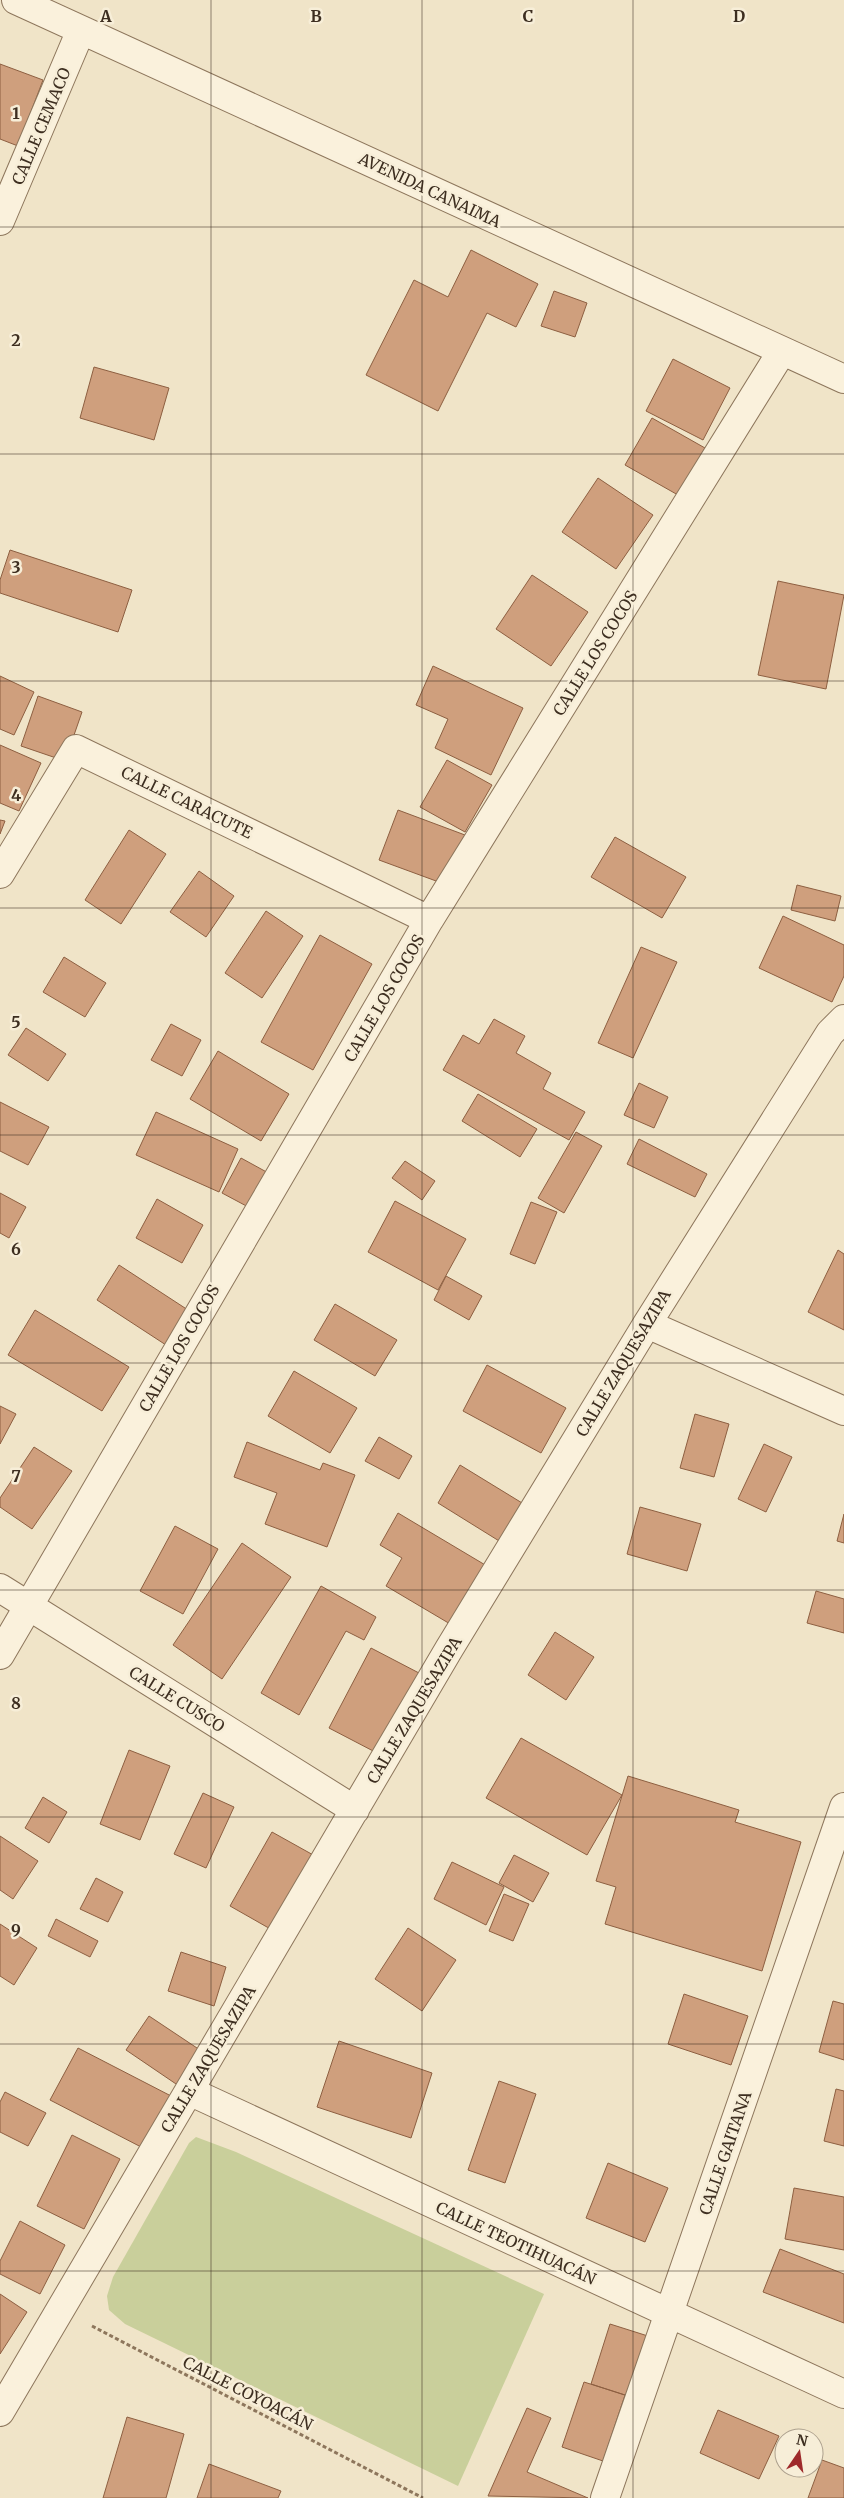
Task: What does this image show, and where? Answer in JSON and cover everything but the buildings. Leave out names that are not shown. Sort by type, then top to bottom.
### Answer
[{"type":"street","name":"AVENIDA CANAIMA","points":[[16,0],[844,379]]},
{"type":"street","name":"CALLE CEMACO","points":[[0,221],[81,30]]},
{"type":"street","name":"CALLE LOS COCOS","points":[[0,1655],[429,920],[782,351]]},
{"type":"street","name":"CALLE CARACUTE","points":[[0,874],[76,749],[429,920]]},
{"type":"street","name":"CALLE ZAQUESAZIPA","points":[[0,2412],[449,1649],[647,1324],[830,1033],[844,1019]]},
{"type":"street","points":[[647,1324],[844,1411]]},
{"type":"street","name":"CALLE CUSCO","points":[[0,1588],[355,1810]]},
{"type":"street","name":"CALLE GAITANA","points":[[605,2498],[844,1807]]},
{"type":"street","name":"CALLE TEOTIHUACÁN","points":[[189,2091],[844,2394]]},
{"type":"path","name":"CALLE COYOACÁN","points":[[60,2309],[423,2498]]},
{"type":"green space","points":[[196,2137],[236,2152],[544,2294],[458,2486],[125,2324],[109,2310],[107,2296],[113,2277],[189,2143]]}]
